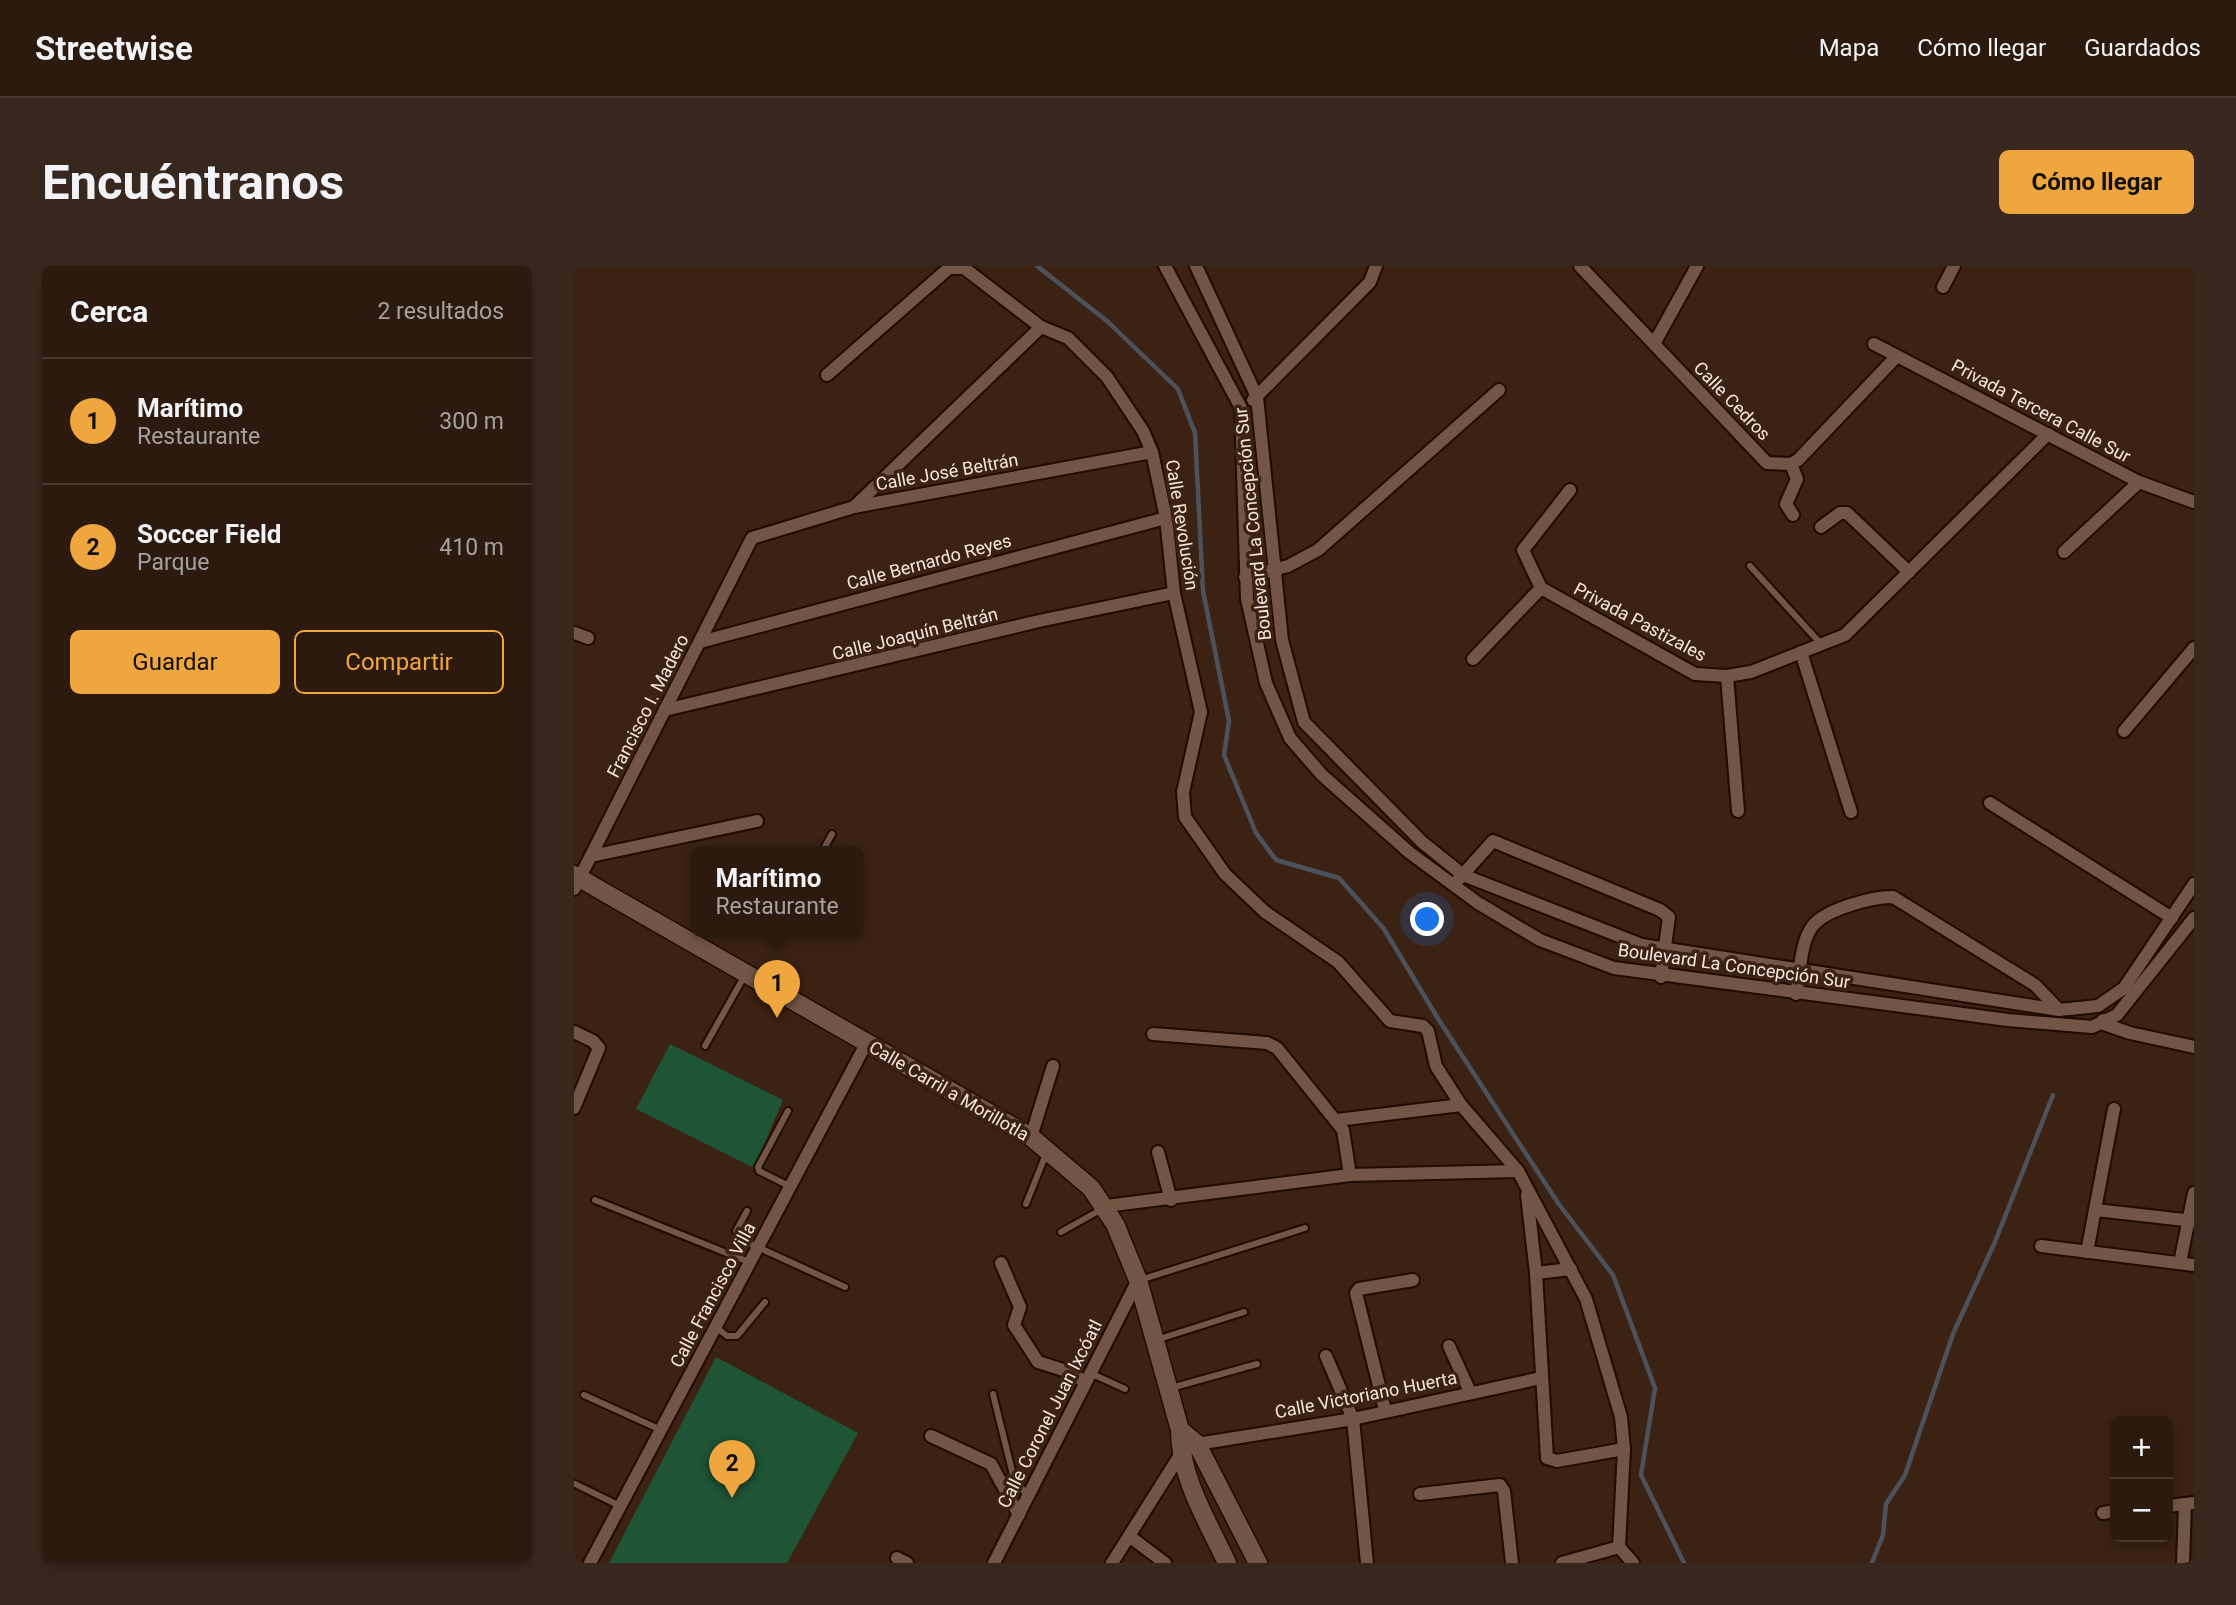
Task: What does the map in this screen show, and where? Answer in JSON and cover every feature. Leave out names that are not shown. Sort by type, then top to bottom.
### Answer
[{"type":"street","name":"Boulevard La Concepción Sur","points":[[1165,266],[1241,408],[1245,577],[1255,641],[1266,683],[1290,738],[1322,775],[1410,853],[1454,886],[1540,940],[1614,968],[1661,977],[2008,1020],[2092,1027],[2104,1024],[2130,1033],[2194,1047]]},
{"type":"street","name":"Boulevard La Concepción Sur","points":[[1196,266],[1257,397],[1282,640],[1305,726],[1422,842],[1463,875],[1642,945],[2059,1010],[2098,1006]]},
{"type":"street","points":[[1241,408],[1257,397],[1370,282],[1376,266]]},
{"type":"street","name":"Calle Cedros","points":[[1580,266],[1767,463],[1791,464]]},
{"type":"street","points":[[1654,344],[1697,266]]},
{"type":"street","points":[[1943,287],[1954,266]]},
{"type":"street","name":"Calle Revolución","points":[[827,375],[949,268],[964,268],[1041,327],[1068,338],[1107,377],[1143,431],[1152,452],[1166,518],[1174,593],[1201,712],[1183,792],[1185,817],[1225,874],[1265,912],[1338,962],[1390,1021],[1423,1026],[1428,1031],[1436,1066],[1461,1105]]},
{"type":"street","points":[[855,507],[1041,327]]},
{"type":"street","name":"Privada Tercera Calle Sur","points":[[1874,344],[2139,482],[2194,502]]},
{"type":"street","points":[[1793,515],[1786,504],[1797,480],[1791,464],[1798,460],[1897,356]]},
{"type":"street","points":[[1245,577],[1273,571],[1318,550],[1499,390]]},
{"type":"street","name":"Privada Pastizales","points":[[1541,588],[1695,674],[1727,676],[1751,672],[1845,635],[2048,434]]},
{"type":"street","name":"Calle José Beltrán","points":[[752,538],[855,507],[1152,452]]},
{"type":"street","points":[[2064,552],[2139,482]]},
{"type":"street","points":[[1473,659],[1541,588],[1522,550],[1570,490]]},
{"type":"street","points":[[1821,527],[1840,513],[1847,513],[1909,572]]},
{"type":"street","name":"Calle Bernardo Reyes","points":[[700,642],[1166,518]]},
{"type":"street","name":"Francisco I. Madero","points":[[576,881],[752,538]]},
{"type":"street","name":"Calle Joaquín Beltrán","points":[[665,710],[1039,621],[1174,593]]},
{"type":"street","points":[[574,633],[587,639]]},
{"type":"street","points":[[2124,731],[2194,648]]},
{"type":"street","points":[[1801,652],[1852,812]]},
{"type":"street","points":[[1727,676],[1738,811]]},
{"type":"street","points":[[1990,803],[2172,918]]},
{"type":"street","points":[[591,856],[757,821]]},
{"type":"street","points":[[1454,886],[1484,848],[1493,841],[1660,910],[1669,916],[1661,977]]},
{"type":"street","name":"Calle Carril a Morillotla","points":[[576,881],[690,938],[746,974],[1031,1137],[1091,1188],[1105,1206],[1138,1280],[1170,1389],[1180,1430],[1180,1455],[1186,1476],[1227,1563]]},
{"type":"street","points":[[2194,884],[2190,900],[2172,918],[2124,988],[2098,1006],[2104,1024],[2117,1015],[2194,918]]},
{"type":"street","points":[[1796,994],[1809,930],[1820,918],[1875,897],[1892,897],[2035,985],[2059,1010]]},
{"type":"street","points":[[574,1032],[593,1041],[599,1048],[574,1108]]},
{"type":"street","points":[[1153,1034],[1267,1043],[1278,1048],[1306,1087],[1343,1130],[1350,1175]]},
{"type":"street","name":"Calle Francisco Villa","points":[[590,1563],[866,1044]]},
{"type":"street","points":[[1031,1137],[1053,1066]]},
{"type":"street","points":[[1337,1120],[1461,1105],[1518,1171],[1586,1299],[1614,1391],[1621,1417],[1624,1449],[1619,1547],[1633,1563]]},
{"type":"street","points":[[2087,1252],[2114,1109]]},
{"type":"street","points":[[1158,1152],[1171,1200]]},
{"type":"street","points":[[1105,1206],[1171,1200],[1350,1175],[1518,1171]]},
{"type":"street","points":[[1526,1187],[1536,1273],[1547,1458],[1557,1461],[1624,1449]]},
{"type":"street","points":[[2180,1263],[2191,1220],[2194,1193]]},
{"type":"street","points":[[2096,1210],[2191,1220]]},
{"type":"street","points":[[2041,1246],[2194,1265]]},
{"type":"street","points":[[1001,1263],[1020,1307],[1014,1325],[1038,1362],[1088,1378]]},
{"type":"street","points":[[1536,1273],[1571,1269]]},
{"type":"street","name":"Calle Coronel Juan Ixcóatl","points":[[994,1563],[1138,1280]]},
{"type":"street","points":[[1385,1410],[1356,1293],[1359,1289],[1413,1280]]},
{"type":"street","points":[[1449,1346],[1470,1392]]},
{"type":"street","points":[[1326,1356],[1353,1419],[1367,1563]]},
{"type":"street","name":"Calle Victoriano Huerta","points":[[1198,1444],[1353,1419],[1541,1378]]},
{"type":"street","points":[[1180,1430],[1198,1444],[1258,1563]]},
{"type":"street","points":[[931,1436],[991,1464],[1019,1515]]},
{"type":"street","points":[[1112,1563],[1180,1455],[1198,1444]]},
{"type":"street","points":[[1420,1494],[1500,1485],[1512,1563]]},
{"type":"street","points":[[2183,1563],[2190,1504]]},
{"type":"street","points":[[1129,1536],[1165,1563]]},
{"type":"street","points":[[1562,1563],[1619,1547]]},
{"type":"lane","points":[[1750,566],[1821,644]]},
{"type":"lane","points":[[825,846],[832,834]]},
{"type":"lane","points":[[705,1046],[746,974]]},
{"type":"lane","points":[[788,1111],[758,1167],[760,1171],[791,1186]]},
{"type":"lane","points":[[1026,1204],[1048,1150]]},
{"type":"lane","points":[[595,1200],[750,1262]]},
{"type":"lane","points":[[1061,1232],[1105,1206]]},
{"type":"lane","points":[[747,1211],[736,1235],[845,1287]]},
{"type":"lane","points":[[1138,1280],[1305,1228]]},
{"type":"lane","points":[[716,1327],[727,1336],[737,1336],[765,1302]]},
{"type":"lane","points":[[1155,1340],[1244,1312]]},
{"type":"lane","points":[[1170,1389],[1257,1364]]},
{"type":"lane","points":[[1088,1378],[1125,1389]]},
{"type":"lane","points":[[993,1394],[1013,1475],[1027,1496]]},
{"type":"lane","points":[[584,1395],[661,1430]]},
{"type":"lane","points":[[575,1484],[620,1506]]},
{"type":"green space","points":[[670,1044],[783,1100],[754,1168],[636,1109]]},
{"type":"green space","points":[[716,1357],[858,1433],[787,1563],[609,1563]]},
{"type":"waterway","points":[[1037,266],[1107,321],[1178,389],[1195,433],[1203,591],[1229,721],[1224,755],[1256,833],[1276,860],[1339,878],[1384,929],[1437,1017],[1558,1203],[1613,1275],[1655,1388],[1641,1475],[1684,1563]]},
{"type":"waterway","points":[[1872,1563],[1883,1535],[1886,1504],[1905,1475],[1953,1334],[1995,1242],[2053,1095]]},
{"type":"place","name":"Marítimo","points":[[777,1018]]},
{"type":"place","name":"Soccer Field","points":[[732,1498]]}]
